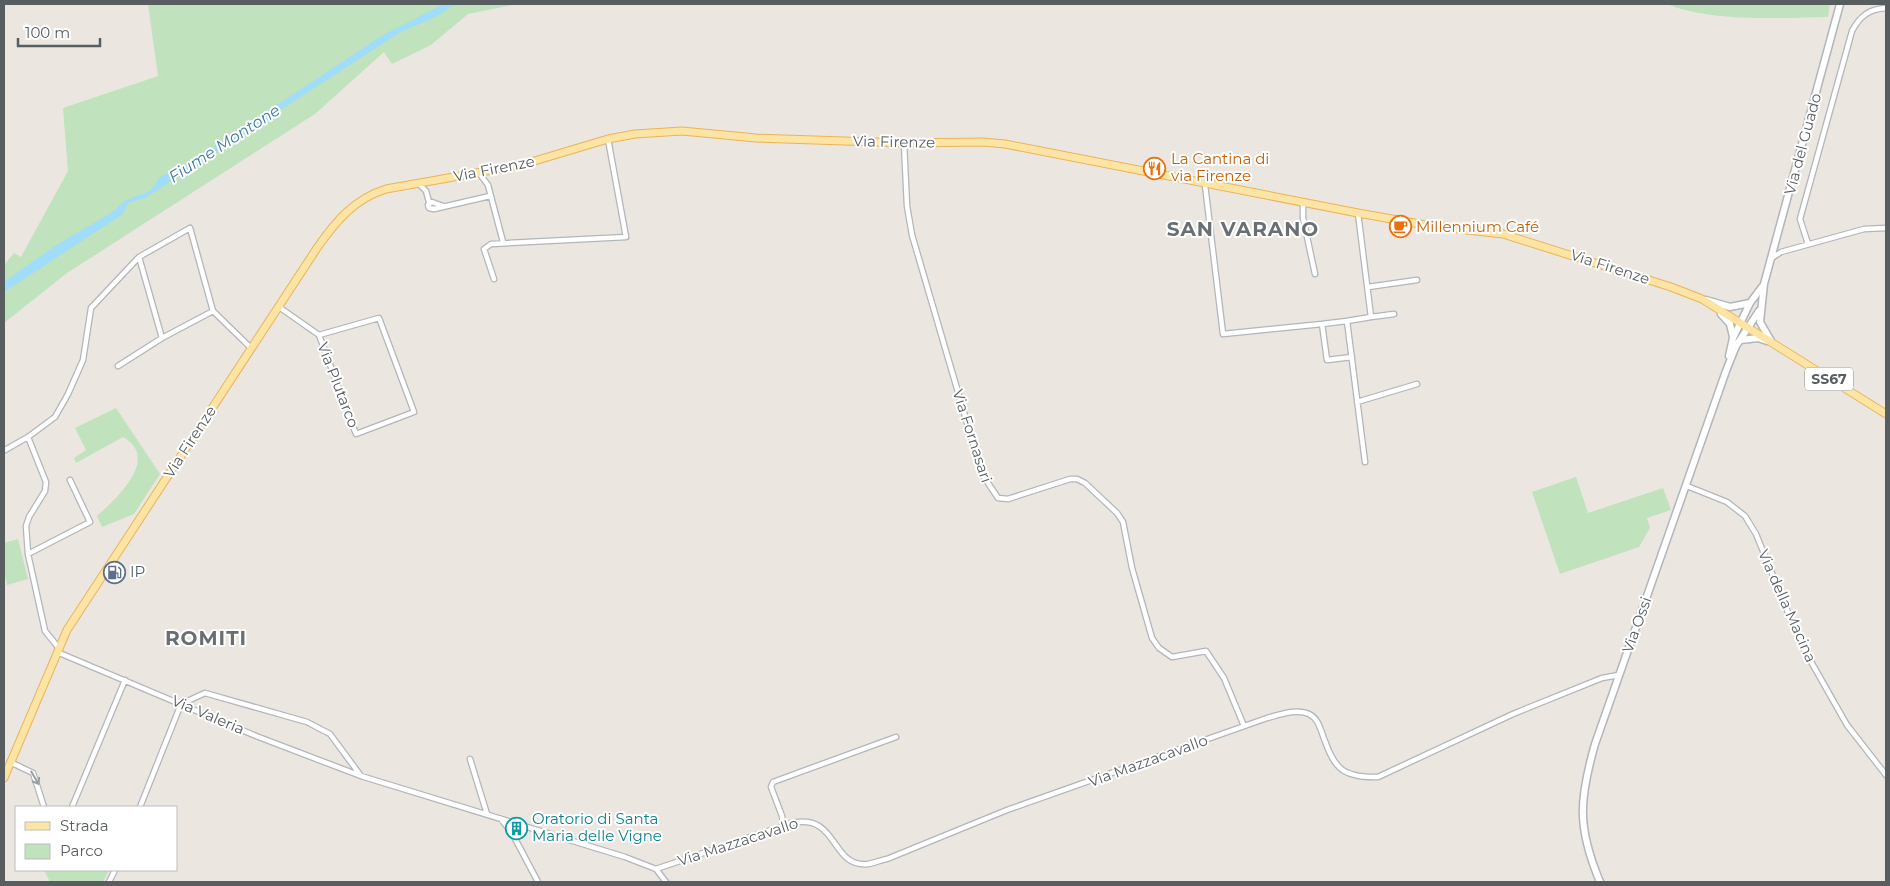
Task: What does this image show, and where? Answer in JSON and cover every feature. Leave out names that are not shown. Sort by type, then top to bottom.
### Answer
[{"type":"main road","name":"Via Firenze","points":[[4,778],[57,649],[72,621],[326,234],[347,210],[370,194],[418,183],[531,163],[608,139],[657,132],[682,132],[756,138],[1005,144],[1205,185],[1358,213],[1431,226],[1503,234],[1671,287],[1702,299],[1886,414]]},
{"type":"street","name":"Via del Guado","points":[[1749,327],[1759,311],[1764,284],[1840,4]]},
{"type":"street","name":"Via del Guado","points":[[1808,244],[1800,219],[1852,31],[1864,14],[1876,9],[1886,8]]},
{"type":"street","points":[[494,279],[484,249],[491,244],[626,237],[608,139]]},
{"type":"street","name":"Via Fornasari","points":[[904,143],[907,206],[912,234],[982,474],[989,487],[998,498],[1008,499],[1070,479],[1077,479],[1085,483],[1117,513],[1123,522],[1132,568],[1152,638],[1165,654],[1172,657],[1206,651],[1212,657],[1224,678],[1244,726]]},
{"type":"street","points":[[488,185],[493,170]]},
{"type":"street","points":[[479,172],[488,185],[503,242]]},
{"type":"street","points":[[418,183],[426,192],[429,202],[443,206],[490,196]]},
{"type":"street","points":[[1205,185],[1223,334],[1348,321],[1394,314]]},
{"type":"street","points":[[1303,203],[1303,218],[1315,274]]},
{"type":"street","points":[[1358,213],[1371,318]]},
{"type":"street","points":[[5,450],[28,437],[55,416],[68,394],[83,360],[91,308],[139,257],[190,228],[213,311],[251,348]]},
{"type":"street","points":[[1772,258],[1781,252],[1864,229],[1886,228]]},
{"type":"street","points":[[139,257],[162,338]]},
{"type":"street","points":[[1368,286],[1417,280]]},
{"type":"street","name":"Via del Guado","points":[[1740,322],[1750,303],[1764,284]]},
{"type":"street","points":[[1702,299],[1730,307],[1750,303]]},
{"type":"street","points":[[1702,299],[1725,316],[1730,324],[1733,338]]},
{"type":"street","points":[[279,307],[319,335]]},
{"type":"street","points":[[118,366],[162,338],[213,311]]},
{"type":"street","name":"Via del Guado","points":[[1759,311],[1763,330],[1773,343]]},
{"type":"street","name":"Via Plutarco","points":[[379,318],[414,412],[356,434],[319,335],[379,318]]},
{"type":"street","points":[[1348,321],[1365,462]]},
{"type":"street","name":"Via Ossi","points":[[1726,372],[1733,338],[1740,322]]},
{"type":"street","points":[[1322,324],[1327,360],[1352,357]]},
{"type":"street","name":"Via Ossi","points":[[1600,882],[1586,842],[1582,824],[1582,802],[1586,775],[1595,744],[1726,372],[1736,346],[1749,327]]},
{"type":"street","points":[[1741,340],[1758,338],[1773,343]]},
{"type":"street","points":[[1358,402],[1417,384]]},
{"type":"street","points":[[28,437],[46,482],[45,491],[26,526],[28,554],[45,631],[57,649]]},
{"type":"street","points":[[28,554],[90,522],[70,480]]},
{"type":"street","name":"Via della Macina","points":[[1687,486],[1727,502],[1745,516],[1756,534],[1801,644],[1847,725],[1886,774]]},
{"type":"street","name":"Via Valeria","points":[[57,649],[181,704],[361,776],[625,857],[656,869]]},
{"type":"street","name":"Via Mazzacavallo","points":[[656,869],[783,826],[807,820],[822,827],[844,856],[852,861],[866,864],[887,859],[1007,810],[1244,726],[1291,712],[1308,714],[1317,721],[1330,757],[1340,770],[1358,778],[1378,777],[1513,714],[1602,678],[1619,675]]},
{"type":"street","points":[[72,806],[125,680]]},
{"type":"street","points":[[140,806],[181,704],[205,694],[307,722],[330,734],[361,776]]},
{"type":"street","points":[[783,826],[782,816],[771,787],[773,782],[896,737]]},
{"type":"street","points":[[470,760],[487,814]]},
{"type":"street","points":[[10,762],[33,773],[44,806]]},
{"type":"street","points":[[501,818],[512,833],[538,882]]},
{"type":"street","points":[[656,869],[666,882]]},
{"type":"green space","points":[[148,4],[518,4],[468,14],[431,45],[392,64],[384,52],[315,114],[67,273],[4,323],[4,265],[14,253],[21,257],[68,171],[63,108],[158,76]]},
{"type":"green space","points":[[1667,4],[1830,4],[1828,17],[1746,18],[1703,14]]},
{"type":"green space","points":[[116,408],[160,474],[134,514],[102,527],[97,516],[124,489],[136,467],[138,456],[134,446],[123,437],[76,463],[74,458],[86,450],[75,428]]},
{"type":"green space","points":[[1576,477],[1588,513],[1663,488],[1671,510],[1647,518],[1650,528],[1639,547],[1560,574],[1532,492]]},
{"type":"green space","points":[[18,539],[28,579],[7,585],[4,571],[4,543]]},
{"type":"green space","points":[[44,871],[108,871],[103,882],[50,882]]},
{"type":"water","name":"Fiume Montone","points":[[444,4],[455,4],[437,16],[399,33],[145,198],[128,203],[123,214],[4,292],[4,282],[55,246],[114,211],[124,201],[150,191],[161,176],[179,170],[383,35]]},
{"type":"place","name":"La Cantina di via Firenze","points":[[1155,168]]},
{"type":"place","name":"Millennium Café","points":[[1400,227]]},
{"type":"place","name":"IP","points":[[114,572]]},
{"type":"place","name":"Oratorio di Santa Maria delle Vigne","points":[[516,828]]},
{"type":"district","name":"SAN VARANO","points":[[1243,229]]},
{"type":"district","name":"ROMITI","points":[[206,638]]}]
